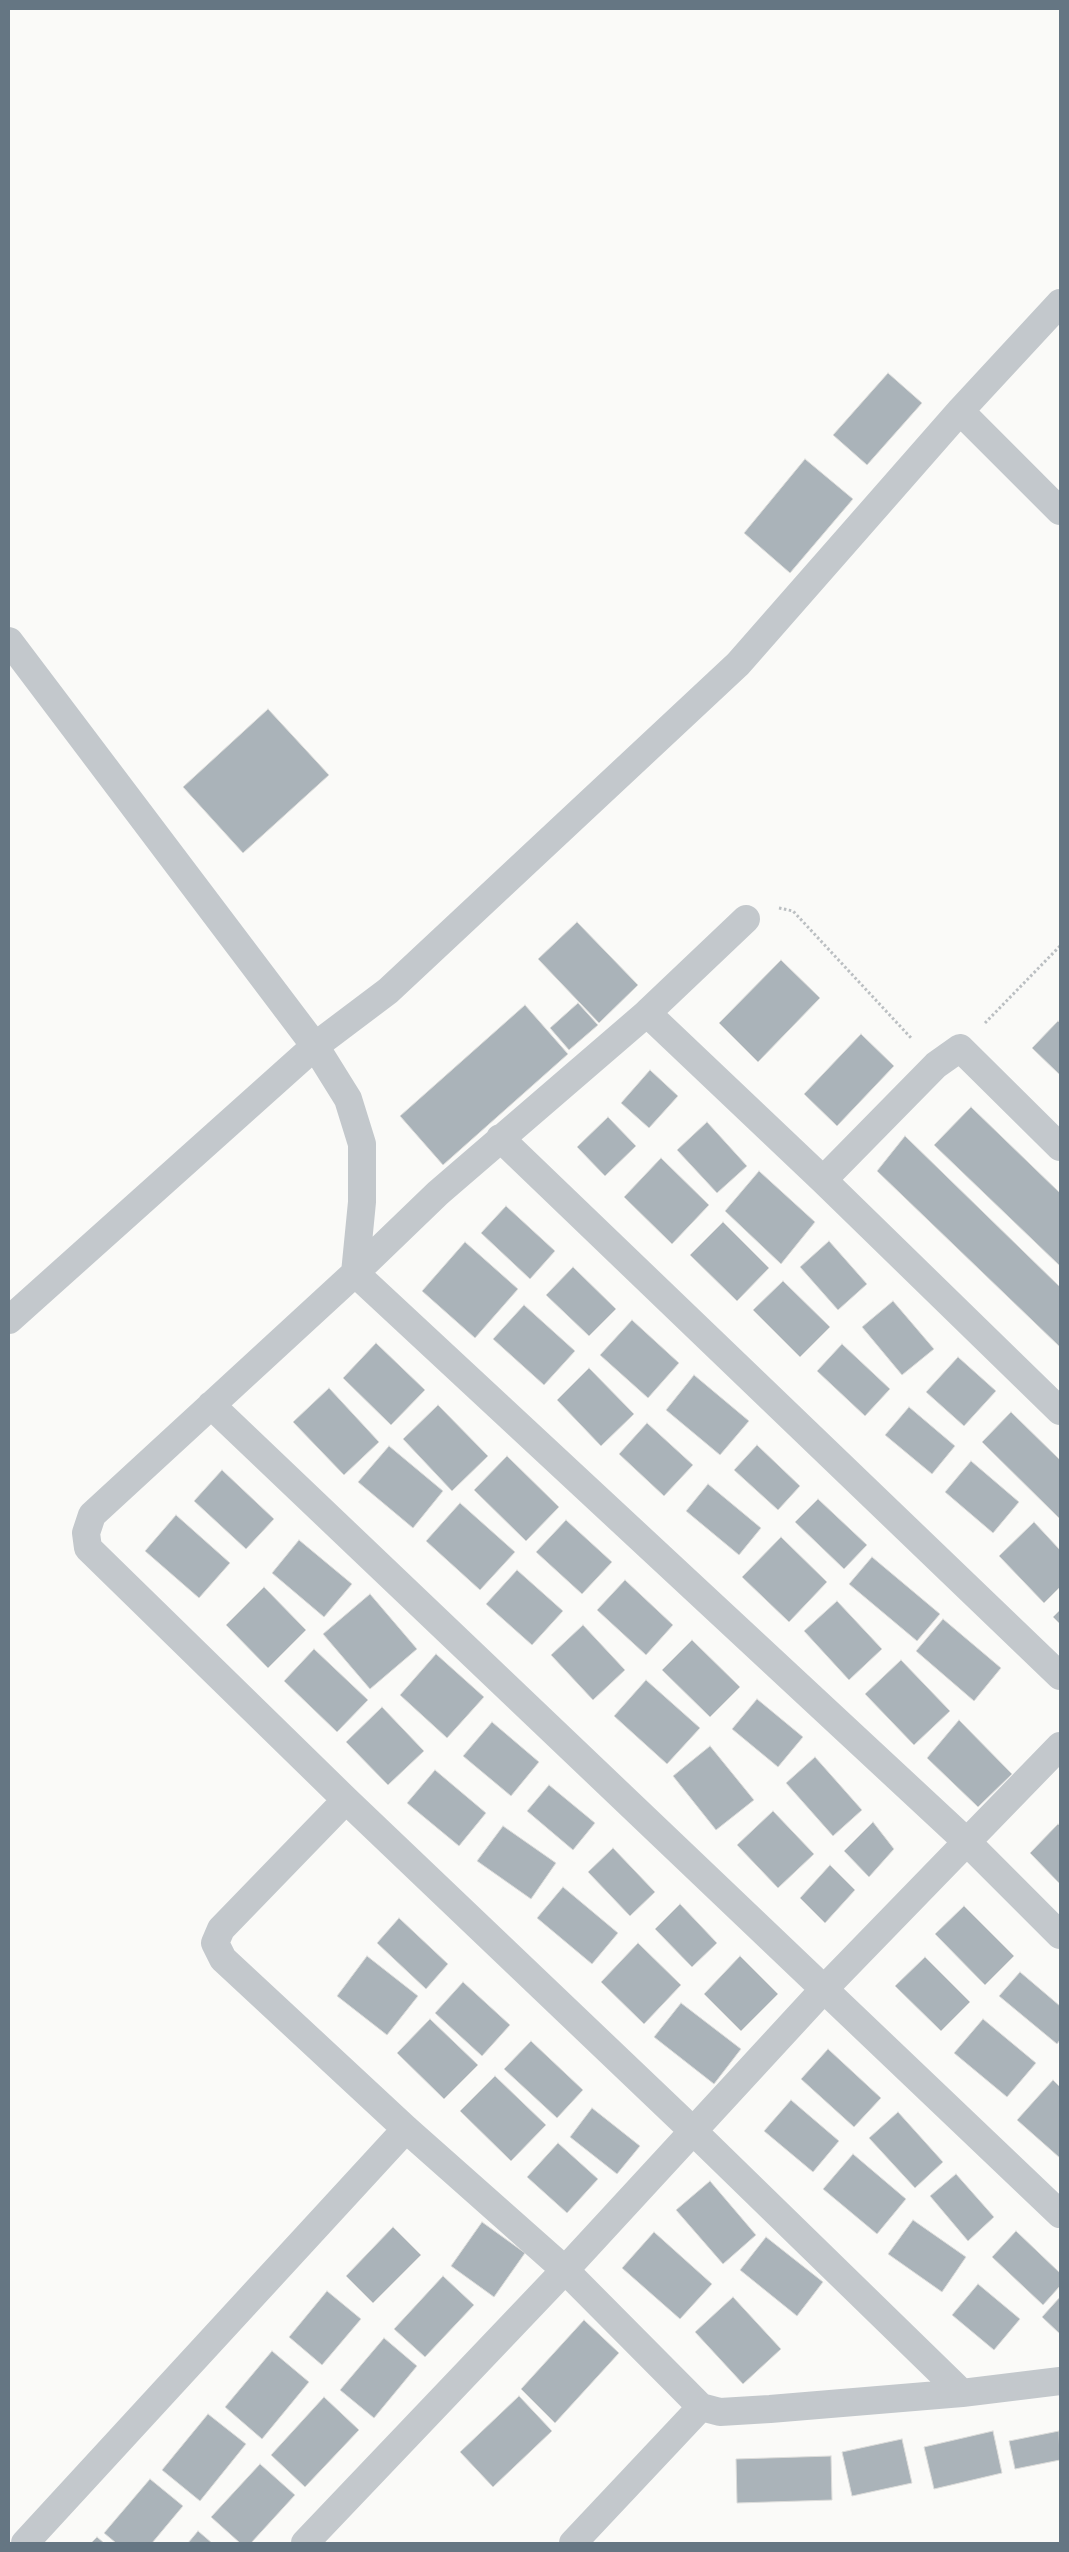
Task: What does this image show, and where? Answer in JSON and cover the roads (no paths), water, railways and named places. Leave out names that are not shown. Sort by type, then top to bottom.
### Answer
[{"type":"street","points":[[9,1320],[315,1046],[388,991],[738,664],[960,412],[1060,303]]},
{"type":"street","points":[[960,412],[1060,511]]},
{"type":"street","points":[[9,640],[315,1046],[348,1099],[362,1144],[362,1202],[355,1273]]},
{"type":"street","points":[[746,919],[647,1013],[500,1138],[438,1194],[92,1515],[86,1533],[88,1548],[346,1800],[692,2130],[962,2393]]},
{"type":"street","points":[[647,1013],[823,1180],[1060,1411]]},
{"type":"street","points":[[823,1180],[936,1065],[960,1048],[1060,1147]]},
{"type":"street","points":[[500,1138],[1060,1676]]},
{"type":"street","points":[[355,1273],[967,1842],[1060,1935]]},
{"type":"street","points":[[211,1405],[1060,2214]]},
{"type":"street","points":[[304,2543],[565,2270],[692,2130],[825,1988],[1060,1746]]},
{"type":"street","points":[[346,1800],[221,1929],[215,1943],[223,1959],[406,2129],[565,2270],[701,2407],[720,2412],[962,2393],[1060,2381]]},
{"type":"street","points":[[25,2543],[406,2129]]},
{"type":"street","points":[[573,2543],[701,2407]]}]
